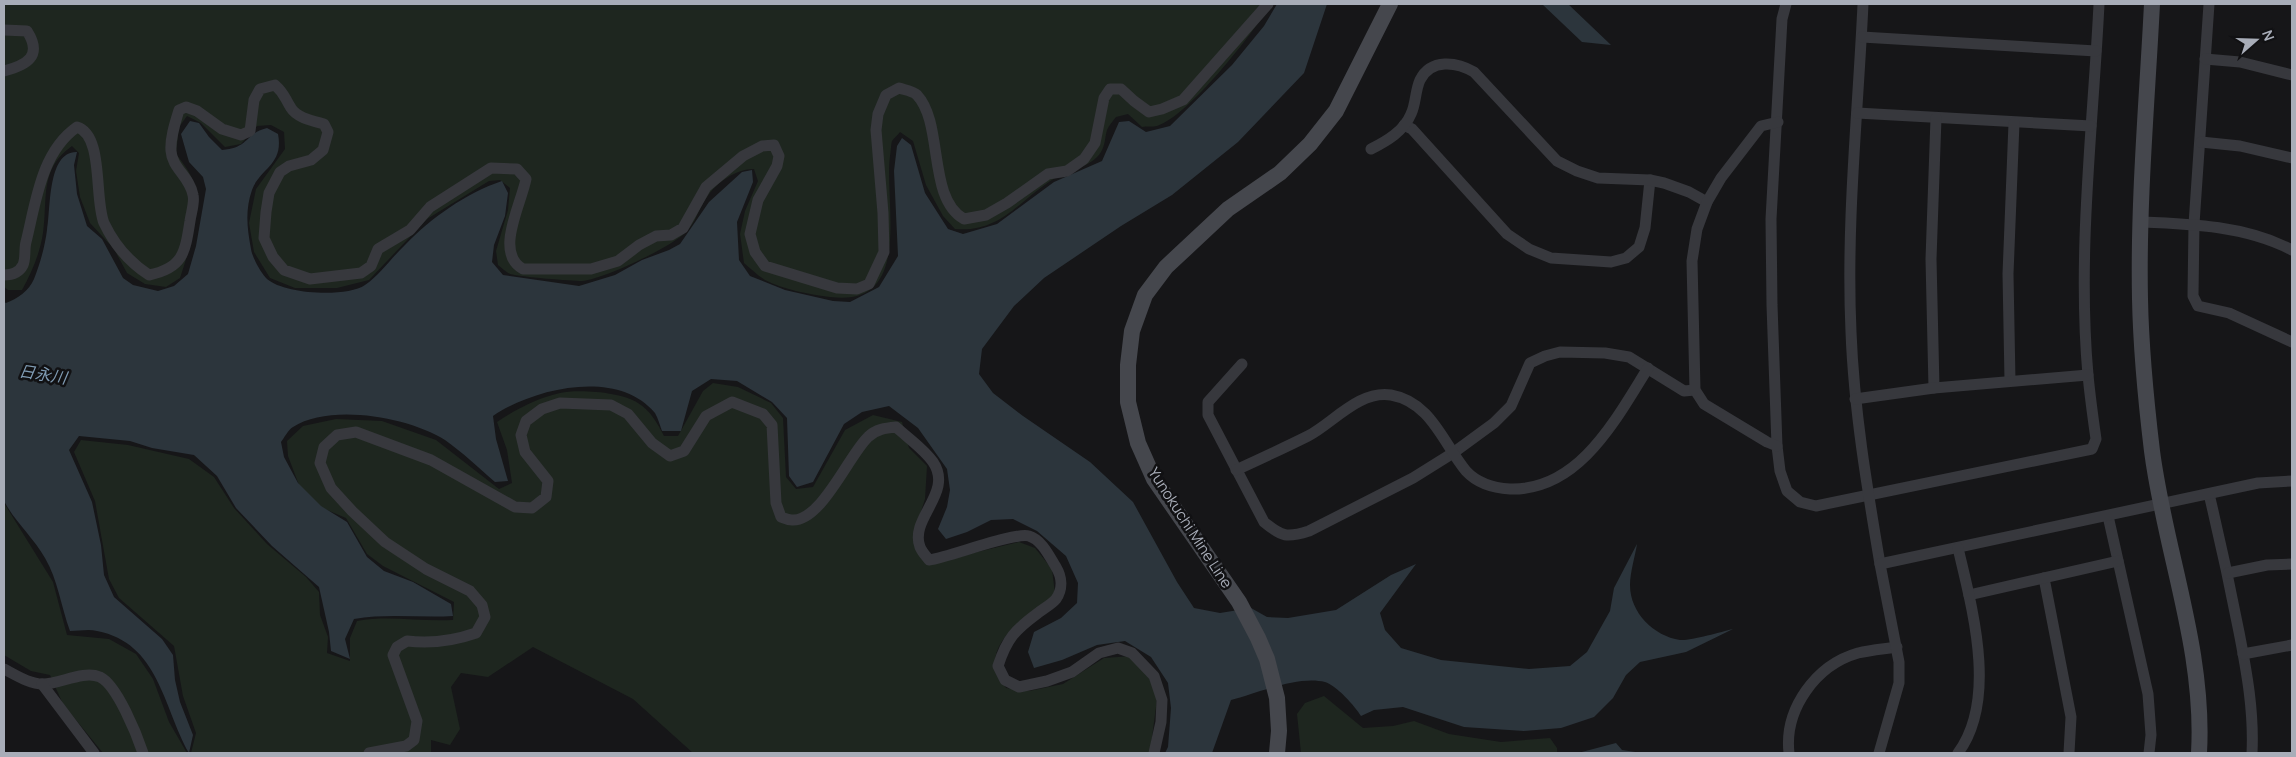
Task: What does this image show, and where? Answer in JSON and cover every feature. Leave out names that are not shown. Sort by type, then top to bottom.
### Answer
[{"type":"main road","name":"Yunokuchi Mine Line","points":[[1277,753],[1279,731],[1277,698],[1267,659],[1239,602],[1154,479],[1138,443],[1128,402],[1128,365],[1132,331],[1145,296],[1166,267],[1228,208],[1280,173],[1310,144],[1336,111],[1390,4]]},
{"type":"main road","points":[[2152,4],[2141,222],[2140,300],[2145,387],[2152,453],[2195,660],[2200,696],[2199,753]]},
{"type":"street","points":[[4,275],[18,272],[24,263],[25,245],[44,170],[65,136],[78,127],[84,129],[89,134],[97,170],[97,195],[104,222],[118,246],[134,264],[148,275],[166,272],[178,263],[186,247],[194,195],[187,180],[172,161],[170,150],[179,110],[186,106],[197,111],[222,129],[241,135],[250,131],[254,100],[260,89],[275,85],[285,94],[291,109],[300,116],[324,124],[328,132],[323,150],[311,160],[289,166],[280,172],[269,193],[264,238],[273,257],[284,270],[310,279],[361,273],[371,266],[378,249],[410,230],[430,207],[490,168],[506,167],[517,169],[526,179],[510,235],[509,249],[515,264],[523,269],[591,270],[618,261],[639,245],[656,236],[671,235],[683,228],[697,199],[706,187],[743,156],[762,146],[774,145],[779,156],[777,166],[758,200],[750,234],[755,252],[765,266],[837,288],[857,289],[869,284],[884,252],[883,213],[876,130],[878,114],[886,95],[899,88],[916,93],[925,107],[946,199],[955,214],[964,220],[986,215],[1007,203],[1048,174],[1067,171],[1084,159],[1095,143],[1104,98],[1110,89],[1121,89],[1149,112],[1183,100],[1268,4]]},
{"type":"street","points":[[1786,4],[1782,19],[1778,122],[1771,219],[1772,314],[1777,446],[1780,471],[1787,491],[1800,502],[1816,506],[2092,449],[2096,439],[2088,375],[2085,312],[2086,226],[2099,4]]},
{"type":"street","points":[[1863,4],[1851,202],[1850,267],[1855,398],[1868,495],[1900,662],[1899,683],[1879,753]]},
{"type":"street","points":[[2209,4],[2194,224],[2193,296],[2198,306],[2229,313],[2292,342]]},
{"type":"street","points":[[4,30],[27,31],[33,40],[33,55],[24,65],[4,71]]},
{"type":"street","points":[[1862,37],[2096,51]]},
{"type":"street","points":[[2205,59],[2240,62],[2292,75]]},
{"type":"street","points":[[1371,149],[1385,142],[1404,125],[1411,114],[1420,79],[1434,67],[1450,62],[1463,65],[1474,72],[1557,161],[1576,171],[1598,178],[1650,180],[1689,192],[1707,202]]},
{"type":"street","points":[[1857,113],[2091,126]]},
{"type":"street","points":[[1934,388],[1930,259],[1936,118]]},
{"type":"street","points":[[1777,446],[1767,442],[1704,404],[1695,390],[1692,261],[1697,229],[1707,202],[1721,178],[1761,126],[1778,122]]},
{"type":"street","points":[[2010,381],[2008,265],[2014,123]]},
{"type":"street","points":[[1404,125],[1412,129],[1507,234],[1529,249],[1551,258],[1611,262],[1626,258],[1639,247],[1645,228],[1650,180]]},
{"type":"street","points":[[2201,142],[2240,146],[2292,158]]},
{"type":"street","points":[[2141,222],[2194,224],[2239,232],[2281,244],[2292,250]]},
{"type":"street","points":[[1242,364],[1208,402],[1208,415],[1264,522],[1276,533],[1291,537],[1309,531],[1413,478],[1453,453],[1494,423],[1511,406],[1530,363],[1545,356],[1560,352],[1605,353],[1628,357],[1684,391],[1695,390]]},
{"type":"street","points":[[1236,470],[1310,435],[1350,406],[1371,397],[1390,395],[1414,403],[1428,416],[1467,472],[1480,483],[1498,489],[1523,489],[1549,482],[1570,470],[1589,453],[1611,427],[1648,368]]},
{"type":"street","points":[[1855,398],[1934,388],[2088,375]]},
{"type":"street","points":[[370,753],[406,746],[414,740],[417,721],[393,654],[397,647],[407,641],[428,644],[457,639],[476,633],[485,617],[482,605],[470,591],[426,569],[385,542],[352,511],[331,488],[320,463],[324,447],[337,435],[356,432],[431,460],[515,507],[532,508],[546,497],[548,481],[525,452],[521,435],[526,421],[542,409],[560,403],[611,406],[628,414],[652,443],[670,456],[684,451],[706,416],[732,402],[763,414],[772,425],[776,503],[781,517],[792,521],[806,516],[820,504],[868,437],[882,428],[896,427],[934,463],[938,478],[938,491],[919,529],[920,547],[929,560],[946,558],[1015,536],[1029,536],[1043,546],[1059,572],[1062,586],[1056,600],[1015,630],[1005,645],[998,666],[1005,680],[1019,687],[1047,681],[1072,672],[1099,653],[1118,648],[1132,653],[1154,676],[1162,700],[1161,722],[1154,753]]},
{"type":"street","points":[[1880,564],[2258,483],[2292,480]]},
{"type":"street","points":[[2209,494],[2228,573],[2249,683],[2252,753]]},
{"type":"street","points":[[2108,516],[2148,694],[2151,735],[2149,753]]},
{"type":"street","points":[[1958,548],[1969,596],[1978,651],[1980,680],[1974,718],[1964,746],[1958,753]]},
{"type":"street","points":[[1969,596],[2118,561]]},
{"type":"street","points":[[2228,573],[2266,565],[2292,564]]},
{"type":"street","points":[[2044,578],[2071,717],[2069,753]]},
{"type":"street","points":[[2243,654],[2292,645]]},
{"type":"street","points":[[1789,753],[1791,721],[1801,698],[1816,678],[1836,663],[1858,653],[1897,646]]},
{"type":"street","points":[[4,669],[28,681],[42,684],[82,676],[99,676],[116,696],[138,738],[143,753]]},
{"type":"street","points":[[42,684],[94,753]]},
{"type":"shaded area","points":[[4,4],[1271,4],[1235,53],[1186,107],[1157,126],[1142,127],[1128,114],[1116,117],[1108,128],[1103,147],[1097,157],[1086,165],[1055,178],[1009,213],[985,226],[971,229],[955,229],[943,216],[926,185],[913,141],[900,132],[892,141],[890,156],[891,225],[889,249],[884,270],[874,286],[856,296],[830,297],[797,291],[772,283],[762,278],[744,263],[740,234],[745,211],[758,181],[754,169],[740,171],[716,186],[704,202],[689,229],[677,239],[636,262],[592,279],[576,281],[516,275],[508,273],[498,265],[496,251],[508,210],[510,188],[500,180],[489,181],[427,219],[369,280],[337,288],[295,288],[270,278],[254,252],[249,223],[256,189],[285,149],[284,132],[271,125],[257,126],[241,144],[225,147],[201,123],[187,116],[179,127],[176,154],[194,183],[197,205],[187,256],[180,278],[166,287],[145,284],[127,273],[114,249],[90,223],[80,197],[76,171],[79,153],[72,146],[61,155],[54,164],[50,174],[47,185],[42,240],[32,269],[22,290],[8,290],[4,287]]},
{"type":"shaded area","points":[[713,383],[738,387],[771,403],[783,418],[786,477],[796,489],[813,487],[845,430],[873,415],[902,422],[909,448],[927,466],[925,499],[915,530],[931,563],[1019,542],[1035,548],[1052,569],[1055,594],[1016,625],[1000,644],[996,655],[995,667],[1006,688],[1029,691],[1063,684],[1104,658],[1132,656],[1149,677],[1157,699],[1150,753],[693,753],[633,699],[533,647],[488,677],[461,673],[451,687],[460,729],[450,745],[431,740],[431,753],[191,753],[196,733],[183,696],[174,646],[119,598],[109,579],[95,501],[74,452],[81,440],[128,445],[189,459],[214,477],[234,508],[267,544],[306,577],[319,592],[320,615],[328,637],[327,653],[350,661],[350,638],[357,621],[369,619],[453,620],[454,602],[383,566],[367,554],[346,518],[320,507],[299,485],[288,456],[287,441],[303,426],[336,419],[382,421],[436,440],[499,489],[512,483],[507,450],[497,422],[527,404],[552,395],[568,392],[622,396],[631,399],[646,409],[664,436],[678,436],[703,391]]},
{"type":"shaded area","points":[[4,503],[53,582],[67,635],[109,639],[136,654],[153,679],[169,722],[187,753],[103,753],[63,704],[50,675],[31,671],[4,655]]},
{"type":"shaded area","points":[[1324,696],[1363,728],[1393,726],[1414,721],[1449,734],[1501,742],[1550,738],[1557,748],[1557,753],[1301,753],[1297,714],[1305,703]]},
{"type":"water","name":"日永川","points":[[1277,4],[1327,4],[1304,73],[1238,142],[1172,195],[1121,226],[1044,278],[1014,306],[982,349],[979,374],[993,393],[1090,462],[1133,502],[1177,582],[1194,608],[1220,613],[1251,608],[1267,617],[1288,618],[1336,610],[1391,575],[1416,564],[1380,613],[1385,630],[1401,648],[1441,660],[1529,669],[1570,666],[1587,652],[1610,611],[1614,588],[1637,544],[1630,580],[1631,595],[1634,605],[1645,622],[1661,634],[1680,640],[1698,638],[1733,629],[1686,652],[1640,662],[1626,675],[1613,698],[1594,717],[1561,728],[1524,731],[1464,727],[1403,707],[1374,710],[1361,716],[1345,696],[1334,687],[1325,682],[1315,680],[1303,681],[1278,686],[1231,700],[1212,753],[1165,753],[1168,747],[1171,708],[1168,683],[1151,657],[1125,641],[1097,645],[1062,660],[1034,668],[1028,652],[1034,632],[1061,618],[1077,603],[1078,583],[1066,556],[1037,531],[1013,519],[991,520],[967,532],[946,539],[938,529],[947,507],[950,490],[947,469],[918,428],[889,406],[862,412],[844,424],[813,482],[797,487],[789,476],[787,418],[772,402],[737,381],[711,379],[692,391],[681,431],[662,431],[655,413],[639,399],[620,391],[598,387],[576,387],[553,391],[530,397],[510,406],[493,416],[496,439],[508,481],[495,482],[445,440],[430,432],[391,419],[348,415],[327,416],[309,420],[291,428],[281,442],[284,457],[298,483],[321,506],[347,522],[367,557],[384,571],[413,582],[451,604],[453,616],[379,616],[354,619],[345,639],[350,659],[331,651],[329,632],[319,587],[272,546],[236,508],[217,476],[194,455],[152,448],[130,441],[79,436],[69,450],[92,502],[101,545],[104,575],[114,597],[162,639],[173,655],[175,680],[180,702],[193,735],[189,753],[157,679],[134,649],[118,638],[97,631],[70,631],[49,566],[40,550],[13,516],[4,501],[4,302],[6,303],[22,294],[34,279],[45,242],[55,171],[60,161],[67,154],[77,152],[74,165],[77,194],[87,226],[102,239],[123,278],[133,285],[158,291],[174,286],[188,274],[196,246],[206,189],[203,177],[189,162],[181,134],[190,121],[199,123],[222,150],[238,146],[255,133],[267,128],[278,134],[278,153],[275,160],[260,176],[252,190],[248,205],[248,226],[252,252],[260,269],[267,279],[287,288],[330,293],[344,292],[365,285],[426,225],[462,199],[502,181],[508,193],[505,216],[494,245],[492,262],[503,275],[579,286],[615,275],[642,260],[680,244],[709,202],[742,172],[752,170],[753,182],[737,222],[739,260],[750,276],[785,290],[833,301],[850,302],[879,287],[898,256],[894,171],[897,146],[902,138],[911,145],[925,193],[948,229],[963,234],[997,224],[1054,182],[1102,161],[1119,122],[1129,121],[1146,132],[1170,126],[1232,65],[1264,26]]},
{"type":"water","points":[[1542,4],[1568,4],[1611,45],[1582,42]]},
{"type":"water","points":[[1616,743],[1622,750],[1642,753],[1578,753]]}]
